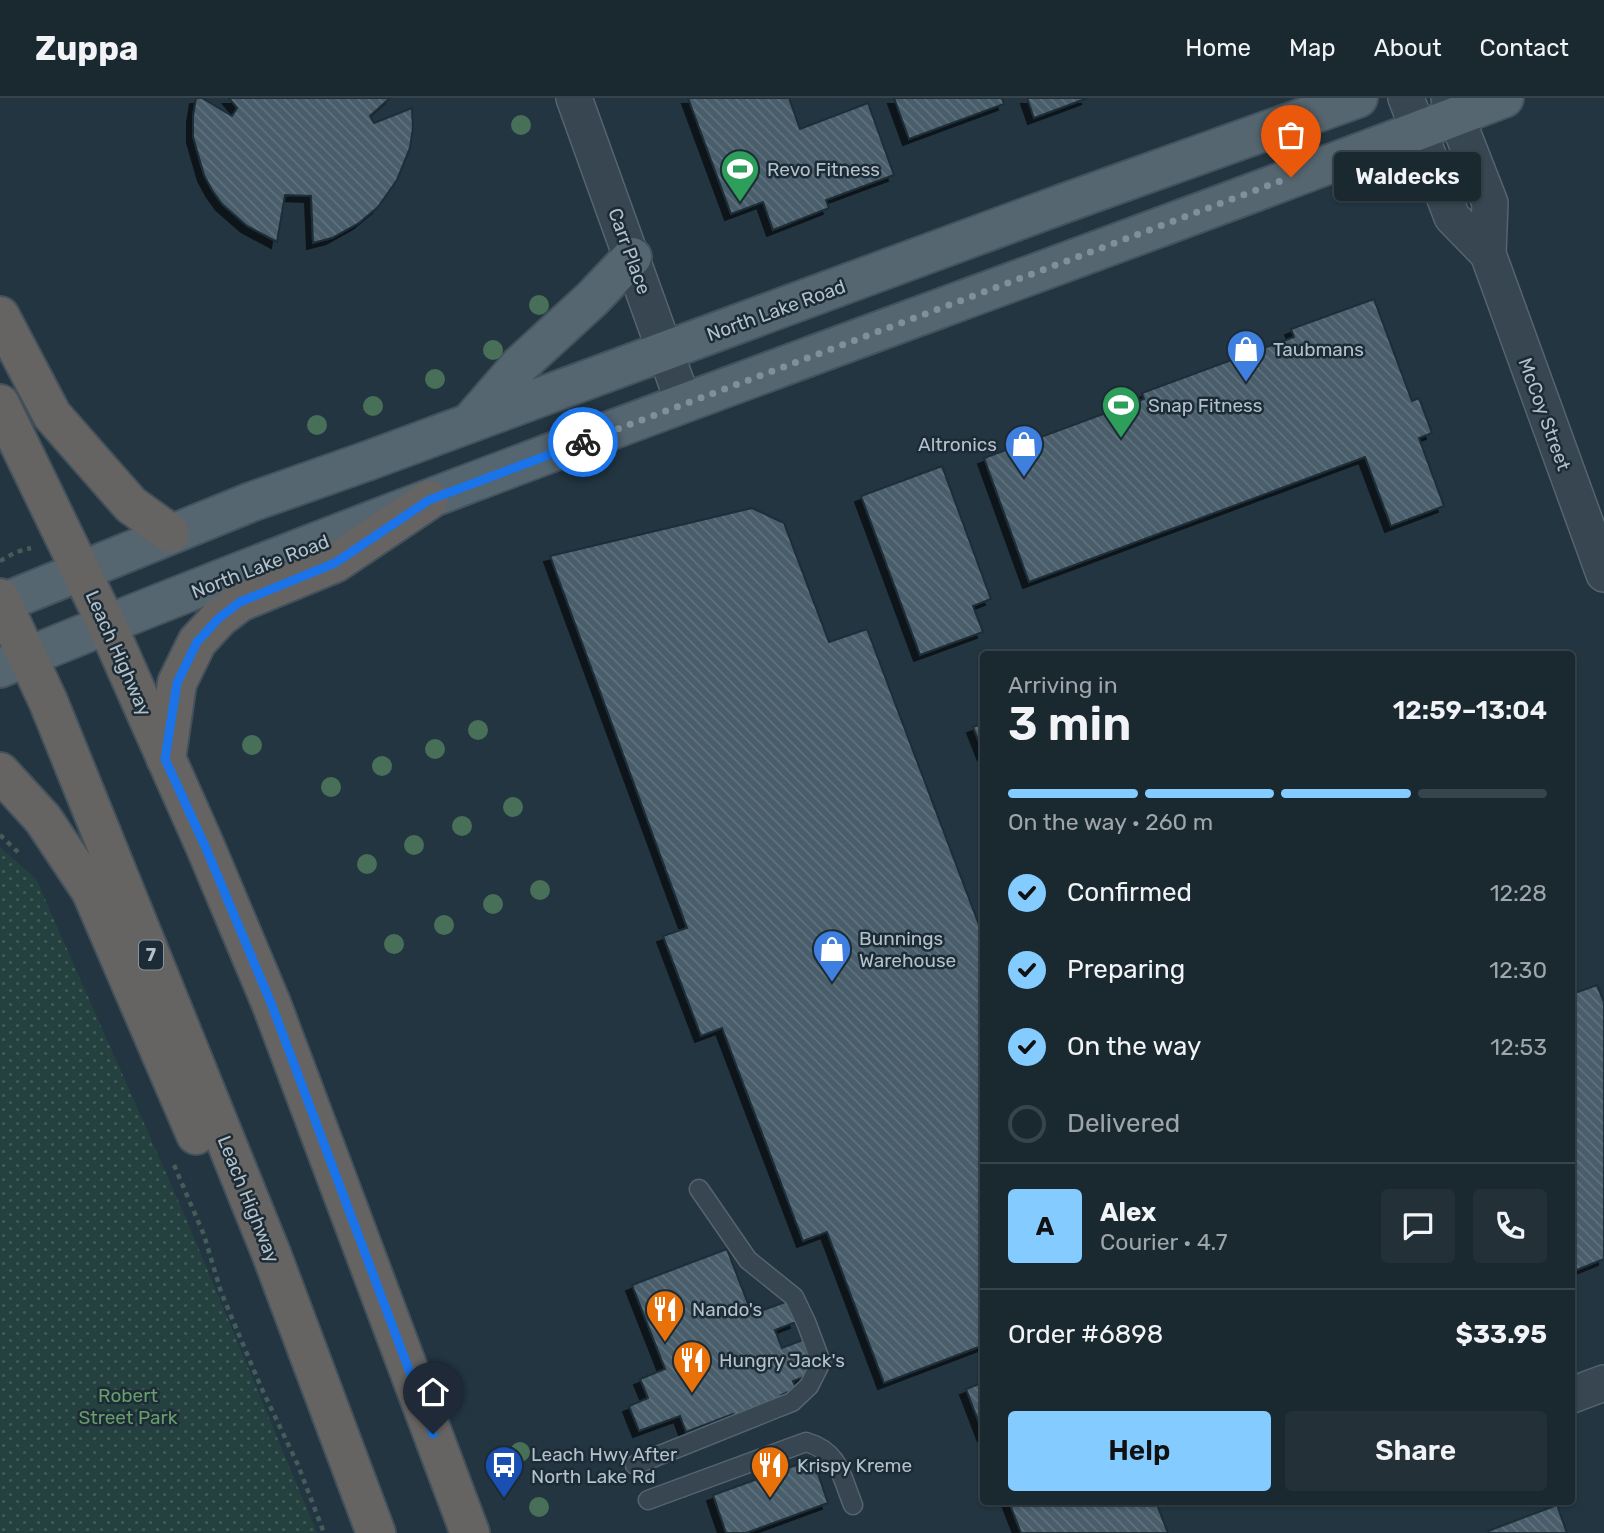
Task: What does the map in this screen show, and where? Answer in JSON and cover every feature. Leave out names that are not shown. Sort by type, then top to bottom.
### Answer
[{"type":"highway","points":[[0,316],[52,415],[131,505],[170,533]]},
{"type":"highway","name":"Leach Highway","points":[[0,404],[107,625],[271,1003],[470,1533]]},
{"type":"highway","points":[[165,759],[177,683],[197,642],[219,618],[240,602],[335,563],[429,500]]},
{"type":"highway","name":"Leach Highway","points":[[1,602],[14,663],[271,1253],[376,1533]]},
{"type":"highway","points":[[0,772],[43,820],[91,891],[222,1196],[271,1253]]},
{"type":"main road","name":"North Lake Road","points":[[1,602],[170,533],[1062,204],[1358,98]]},
{"type":"main road","name":"North Lake Road","points":[[14,663],[429,500],[684,404],[1413,114],[1504,98]]},
{"type":"main road","points":[[470,422],[520,365],[592,299],[632,257]]},
{"type":"street","name":"Carr Place","points":[[574,98],[684,404]]},
{"type":"street","name":"McCoy Street","points":[[1453,107],[1490,203],[1488,254],[1604,573]]},
{"type":"street","name":"McCoy Street","points":[[1413,114],[1452,217],[1488,254]]},
{"type":"street","points":[[1575,1394],[1604,1383]]},
{"type":"lane","points":[[635,1465],[792,1402],[809,1386],[821,1362],[794,1297],[748,1260],[699,1189]]},
{"type":"lane","points":[[648,1500],[807,1442],[822,1447],[834,1458],[853,1505]]},
{"type":"path","points":[[0,835],[26,860]]},
{"type":"path","points":[[169,1153],[204,1236],[221,1293],[298,1465],[324,1533]]},
{"type":"green space","name":"Robert Street Park","points":[[0,847],[36,879],[185,1216],[317,1533],[0,1533]]},
{"type":"building","points":[[196,98],[202,98],[232,116],[237,108],[229,98],[390,98],[370,116],[374,123],[412,108],[410,148],[397,180],[378,207],[359,223],[332,238],[313,243],[311,196],[285,195],[277,242],[247,226],[222,204],[212,190],[204,175],[193,137]]},
{"type":"building","points":[[688,98],[789,98],[800,129],[868,103],[894,175],[826,200],[829,208],[773,230],[763,202],[731,214]]},
{"type":"building","points":[[894,98],[1002,98],[1004,104],[909,139]]},
{"type":"building","points":[[1027,98],[1088,98],[1034,118]]},
{"type":"building","points":[[1374,299],[1412,401],[1419,398],[1432,433],[1419,438],[1444,506],[1391,526],[1365,457],[1029,582],[984,458],[1144,399],[1142,393],[1294,337],[1291,329]]},
{"type":"building","points":[[942,466],[991,599],[973,606],[983,632],[920,655],[861,496]]},
{"type":"building","name":"Bunnings Warehouse","points":[[752,508],[784,523],[829,642],[867,629],[980,927],[980,1347],[884,1383],[827,1232],[803,1241],[722,1028],[701,1036],[663,936],[687,928],[550,556]]},
{"type":"building","points":[[980,724],[980,745],[973,727]]},
{"type":"building","points":[[1597,985],[1604,1002],[1604,1259],[1575,1271],[1575,993]]},
{"type":"building","points":[[727,1249],[752,1314],[788,1301],[796,1322],[775,1330],[782,1348],[805,1339],[817,1372],[793,1381],[796,1389],[781,1395],[787,1411],[738,1429],[733,1414],[686,1432],[680,1416],[639,1431],[629,1406],[648,1398],[640,1379],[665,1369],[632,1285]]},
{"type":"building","points":[[980,1384],[980,1426],[966,1389]]},
{"type":"building","name":"Krispy Kreme","points":[[813,1459],[828,1503],[746,1533],[726,1533],[713,1495]]},
{"type":"building","points":[[1010,1505],[1157,1505],[1168,1533],[1021,1533]]},
{"type":"building","points":[[1557,1505],[1567,1533],[1488,1531]]},
{"type":"way so far","points":[[583,442],[1291,177]]},
{"type":"place","name":"Waldecks","points":[[1291,177]]},
{"type":"place","name":"Revo Fitness","points":[[740,203]]},
{"type":"place","name":"Taubmans","points":[[1246,383]]},
{"type":"place","name":"Snap Fitness","points":[[1121,439]]},
{"type":"place","name":"Altronics","points":[[1024,478]]},
{"type":"place","name":"Bunnings Warehouse","points":[[832,983]]},
{"type":"place","name":"Nando's","points":[[665,1343]]},
{"type":"place","name":"Hungry Jack's","points":[[692,1394]]},
{"type":"place","name":"Leach Hwy After North Lake Rd","points":[[504,1499]]},
{"type":"place","name":"Krispy Kreme","points":[[770,1499]]},
{"type":"route","points":[[433,1434],[271,1003],[165,759],[177,683],[187,658],[197,642],[219,618],[240,602],[335,563],[429,500],[583,442]]}]
